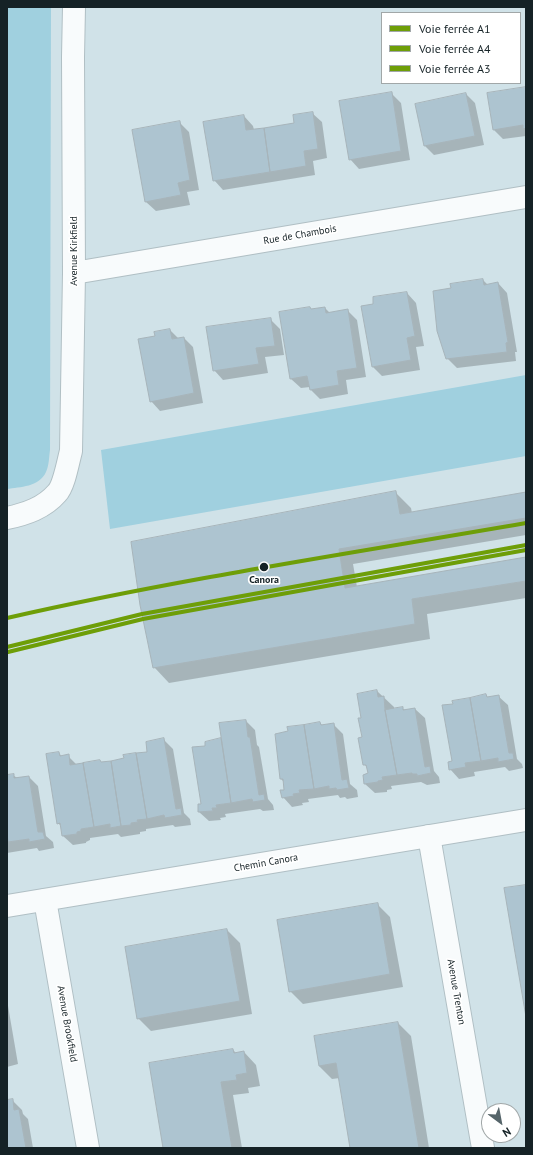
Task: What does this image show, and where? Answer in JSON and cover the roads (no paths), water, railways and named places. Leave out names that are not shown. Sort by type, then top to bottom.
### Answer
[{"type":"street","name":"Avenue Kirkfield","points":[[7,518],[35,511],[58,493],[71,451],[74,274],[74,7]]},
{"type":"street","name":"Rue de Chambois","points":[[74,274],[526,197]]},
{"type":"street","name":"Chemin Canora","points":[[7,906],[526,820]]},
{"type":"street","name":"Avenue Trenton","points":[[429,836],[483,1148]]},
{"type":"street","name":"Avenue Brookfield","points":[[45,900],[88,1148]]},
{"type":"rail line","name":"A1","points":[[7,618],[201,579],[526,523]]},
{"type":"rail line","name":"A4","points":[[7,647],[142,614],[526,545]]},
{"type":"rail line","name":"A3","points":[[8,652],[143,619],[526,550]]},
{"type":"place","name":"Canora","points":[[264,567]]}]
